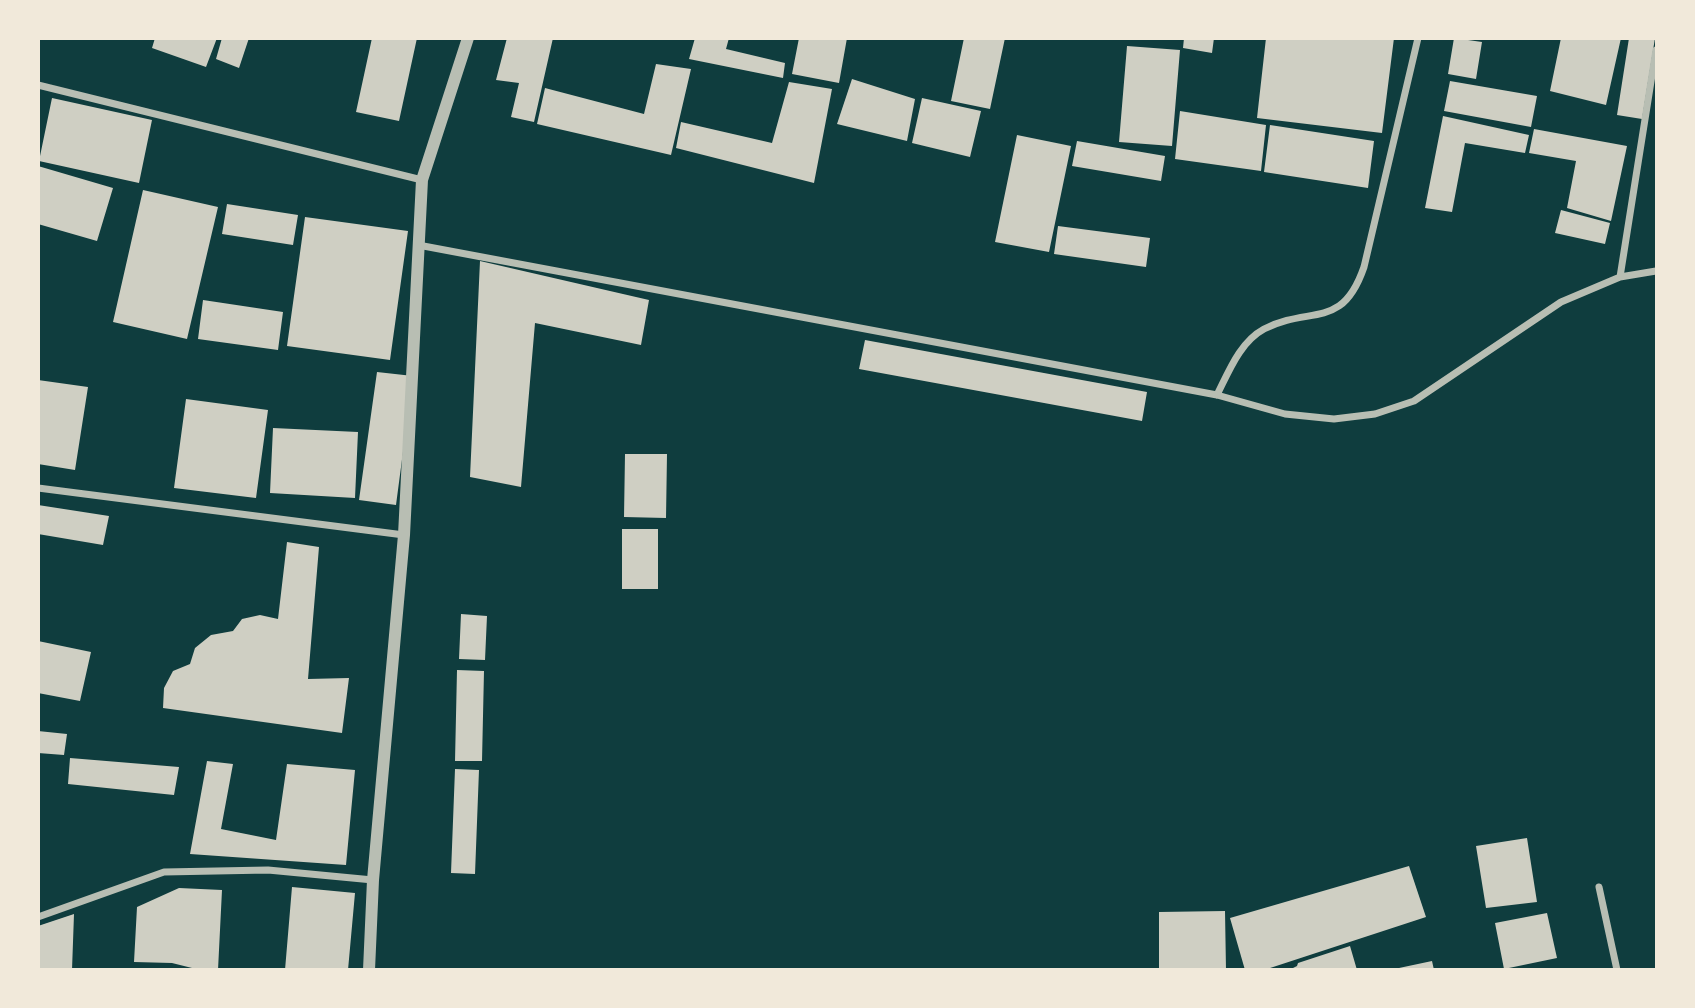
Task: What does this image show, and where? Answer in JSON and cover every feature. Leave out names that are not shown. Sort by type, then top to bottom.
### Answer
[{"type":"street","points":[[369,970],[373,880],[404,535],[422,180],[468,38]]},
{"type":"street","points":[[1217,395],[1243,346],[1264,329],[1318,315],[1340,306],[1357,288],[1418,38]]},
{"type":"street","points":[[1620,277],[1657,50]]},
{"type":"street","points":[[38,85],[422,180]]},
{"type":"street","points":[[418,245],[1217,395],[1285,414],[1334,419],[1375,415],[1414,401],[1561,302],[1620,277],[1657,271]]},
{"type":"street","points":[[38,488],[404,535]]},
{"type":"street","points":[[38,917],[164,872],[268,870],[373,880]]},
{"type":"street","points":[[1599,887],[1617,970]]},
{"type":"building","points":[[155,38],[217,38],[206,67],[152,48]]},
{"type":"building","points":[[222,38],[249,38],[239,68],[216,59]]},
{"type":"building","points":[[372,38],[417,38],[399,121],[356,112]]},
{"type":"building","points":[[507,38],[553,38],[534,122],[511,117],[519,83],[496,80]]},
{"type":"building","points":[[695,38],[729,38],[726,49],[785,63],[783,78],[689,59]]},
{"type":"building","points":[[799,38],[847,38],[839,83],[792,74]]},
{"type":"building","points":[[964,38],[1005,38],[990,109],[951,101]]},
{"type":"building","points":[[1184,38],[1214,38],[1212,53],[1183,48]]},
{"type":"building","points":[[1266,38],[1394,38],[1382,133],[1257,118]]},
{"type":"building","points":[[1454,38],[1482,42],[1476,79],[1448,74]]},
{"type":"building","points":[[1561,38],[1621,38],[1606,105],[1550,91]]},
{"type":"building","points":[[1629,38],[1655,38],[1642,119],[1617,115]]},
{"type":"building","points":[[1127,46],[1180,50],[1172,146],[1119,142]]},
{"type":"building","points":[[656,64],[691,69],[671,155],[537,124],[545,88],[644,114]]},
{"type":"building","points":[[852,79],[915,99],[907,141],[837,124]]},
{"type":"building","points":[[1450,81],[1537,96],[1531,127],[1444,111]]},
{"type":"building","points":[[789,82],[832,89],[814,183],[676,148],[681,122],[772,143]]},
{"type":"building","points":[[52,98],[152,120],[139,183],[39,161]]},
{"type":"building","points":[[922,98],[981,111],[970,157],[912,143]]},
{"type":"building","points":[[1180,111],[1266,125],[1261,171],[1175,159]]},
{"type":"building","points":[[1443,116],[1529,135],[1525,153],[1465,143],[1452,212],[1425,208]]},
{"type":"building","points":[[1270,125],[1374,141],[1368,188],[1264,172]]},
{"type":"building","points":[[1534,129],[1627,146],[1611,221],[1567,208],[1576,161],[1529,153]]},
{"type":"building","points":[[1017,135],[1071,146],[1049,252],[995,242]]},
{"type":"building","points":[[1077,141],[1165,156],[1161,181],[1072,166]]},
{"type":"building","points":[[38,166],[113,188],[97,241],[38,224]]},
{"type":"building","points":[[143,190],[218,207],[187,339],[113,322]]},
{"type":"building","points":[[227,204],[298,215],[293,245],[222,234]]},
{"type":"building","points":[[1561,210],[1610,223],[1605,244],[1555,233]]},
{"type":"building","points":[[305,217],[408,231],[390,360],[287,346]]},
{"type":"building","points":[[1058,226],[1150,238],[1146,267],[1054,254]]},
{"type":"building","points":[[480,261],[649,300],[641,345],[535,323],[521,487],[470,477]]},
{"type":"building","points":[[203,300],[283,312],[278,350],[198,339]]},
{"type":"building","points":[[865,340],[1147,392],[1142,421],[859,369]]},
{"type":"building","points":[[377,372],[413,376],[396,505],[359,500]]},
{"type":"building","points":[[38,380],[88,387],[75,470],[38,464]]},
{"type":"building","points":[[186,399],[268,410],[256,498],[174,488]]},
{"type":"building","points":[[273,428],[358,432],[355,498],[270,493]]},
{"type":"building","points":[[625,454],[667,454],[666,518],[624,517]]},
{"type":"building","points":[[38,505],[109,516],[103,545],[38,534]]},
{"type":"building","points":[[622,529],[658,529],[658,589],[622,589]]},
{"type":"building","points":[[287,542],[319,547],[308,679],[349,678],[342,733],[163,708],[164,688],[173,671],[190,664],[195,648],[211,635],[233,631],[242,619],[260,615],[278,619]]},
{"type":"building","points":[[461,614],[487,616],[485,660],[459,659]]},
{"type":"building","points":[[38,641],[91,652],[80,701],[38,693]]},
{"type":"building","points":[[457,670],[484,671],[482,761],[455,761]]},
{"type":"building","points":[[38,731],[67,734],[64,755],[38,753]]},
{"type":"building","points":[[70,758],[179,767],[174,795],[68,784]]},
{"type":"building","points":[[207,761],[233,764],[221,829],[276,840],[287,764],[355,770],[346,865],[190,854]]},
{"type":"building","points":[[455,769],[479,770],[475,874],[451,873]]},
{"type":"building","points":[[1527,838],[1537,902],[1486,908],[1476,846]]},
{"type":"building","points":[[1409,866],[1426,917],[1264,970],[1245,970],[1230,918]]},
{"type":"building","points":[[292,887],[355,893],[348,970],[285,970]]},
{"type":"building","points":[[179,888],[222,890],[218,970],[200,970],[172,963],[134,962],[137,907]]},
{"type":"building","points":[[1225,911],[1226,970],[1159,970],[1159,912]]},
{"type":"building","points":[[1547,913],[1557,958],[1504,969],[1495,923]]},
{"type":"building","points":[[74,914],[72,970],[38,970],[38,926]]},
{"type":"building","points":[[1350,946],[1357,970],[1289,970],[1298,963]]},
{"type":"building","points":[[1432,961],[1434,970],[1399,970],[1399,968]]}]
